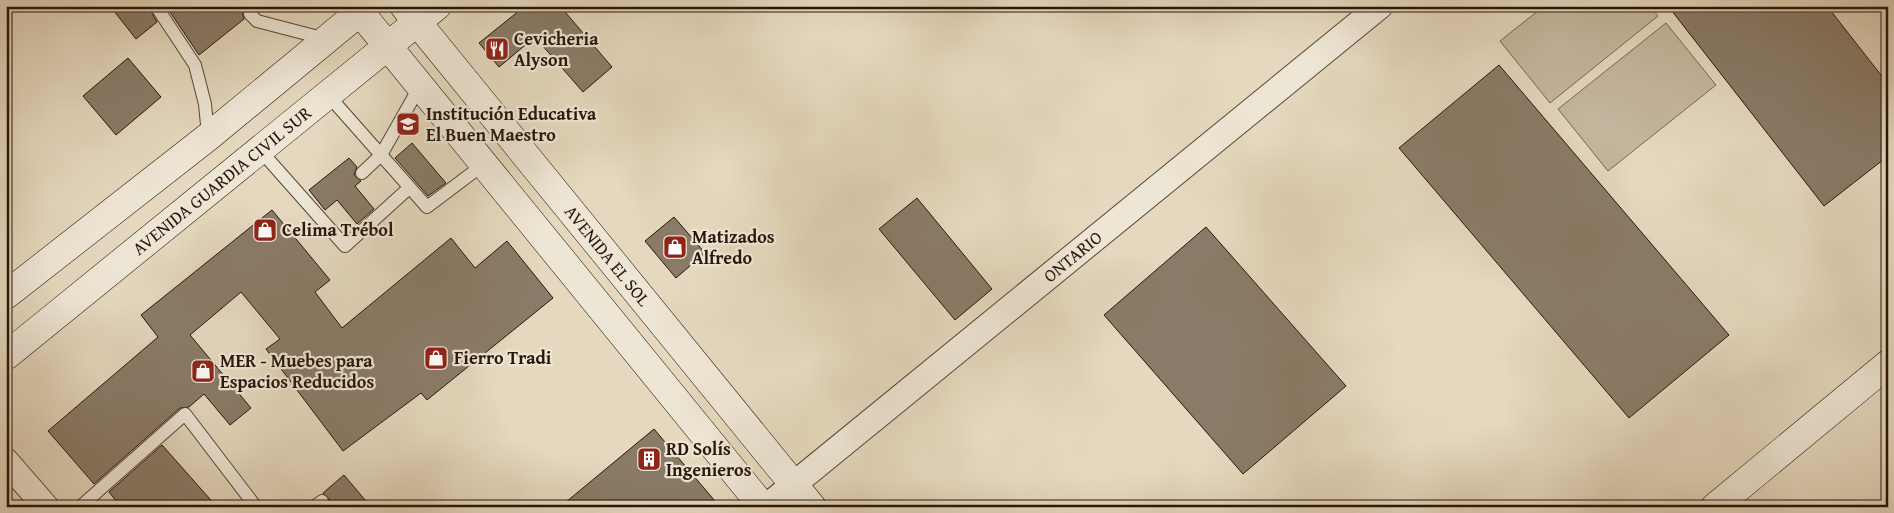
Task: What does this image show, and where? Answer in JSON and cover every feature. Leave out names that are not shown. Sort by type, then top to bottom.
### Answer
[{"type":"main road","points":[[6,295],[208,137],[326,40],[361,8],[420,86],[764,507]]},
{"type":"main road","name":"AVENIDA EL SOL","points":[[419,12],[534,164],[812,507]]},
{"type":"main road","name":"AVENIDA GUARDIA CIVIL SUR","points":[[6,356],[388,46],[419,12]]},
{"type":"main road","points":[[503,186],[534,164]]},
{"type":"main road","points":[[1715,507],[1888,364]]},
{"type":"street","name":"ONTARIO","points":[[764,507],[1380,6]]},
{"type":"street","points":[[6,461],[46,507]]},
{"type":"lane","points":[[162,9],[196,65],[205,104],[208,137]]},
{"type":"lane","points":[[250,14],[257,21],[326,40]]},
{"type":"lane","points":[[362,173],[381,155],[420,86]]},
{"type":"lane","points":[[328,95],[427,207],[484,164]]},
{"type":"lane","points":[[260,150],[319,210],[344,246],[409,188]]},
{"type":"lane","points":[[80,507],[186,414],[256,507]]},
{"type":"shaded area","points":[[1544,6],[1650,6],[1658,16],[1550,103],[1500,41]]},
{"type":"shaded area","points":[[1666,23],[1716,85],[1608,171],[1558,109]]},
{"type":"building","points":[[110,6],[148,6],[157,22],[136,39]]},
{"type":"building","points":[[166,6],[248,6],[242,11],[244,19],[199,55]]},
{"type":"building","points":[[525,6],[560,6],[612,67],[583,92],[535,37],[499,67],[479,43]]},
{"type":"building","points":[[1668,6],[1827,6],[1888,84],[1888,156],[1824,206]]},
{"type":"building","points":[[128,58],[161,97],[116,135],[83,96]]},
{"type":"building","points":[[1499,65],[1729,335],[1629,418],[1399,148]]},
{"type":"building","points":[[412,143],[446,183],[428,196],[395,158]]},
{"type":"building","points":[[349,158],[357,167],[354,175],[361,181],[355,186],[374,209],[357,224],[337,200],[325,210],[309,190]]},
{"type":"building","points":[[917,198],[992,289],[955,320],[879,229]]},
{"type":"building","points":[[272,210],[330,280],[315,292],[342,328],[451,238],[475,268],[507,241],[553,298],[427,400],[421,393],[343,451],[266,349],[280,339],[241,292],[190,335],[251,408],[230,425],[204,394],[189,407],[180,408],[94,484],[48,431],[158,337],[141,315]]},
{"type":"building","name":"Matizados Alfredo","points":[[674,217],[705,253],[676,278],[645,241]]},
{"type":"building","points":[[1206,227],[1346,386],[1243,474],[1104,315]]},
{"type":"building","name":"RD Solís Ingenieros","points":[[654,429],[720,507],[560,507]]},
{"type":"building","points":[[162,445],[217,507],[121,507],[109,492]]},
{"type":"building","points":[[344,475],[371,507],[328,507],[330,500],[323,493]]},
{"type":"place","name":"Cevicheria Alyson","points":[[497,49]]},
{"type":"place","name":"Institución Educativa El Buen Maestro","points":[[408,124]]},
{"type":"place","name":"Celima Trébol","points":[[265,230]]},
{"type":"place","name":"Matizados Alfredo","points":[[675,247]]},
{"type":"place","name":"Fierro Tradi","points":[[436,358]]},
{"type":"place","name":"MER - Muebes para Espacios Reducidos","points":[[203,371]]},
{"type":"place","name":"RD Solís Ingenieros","points":[[649,459]]}]
